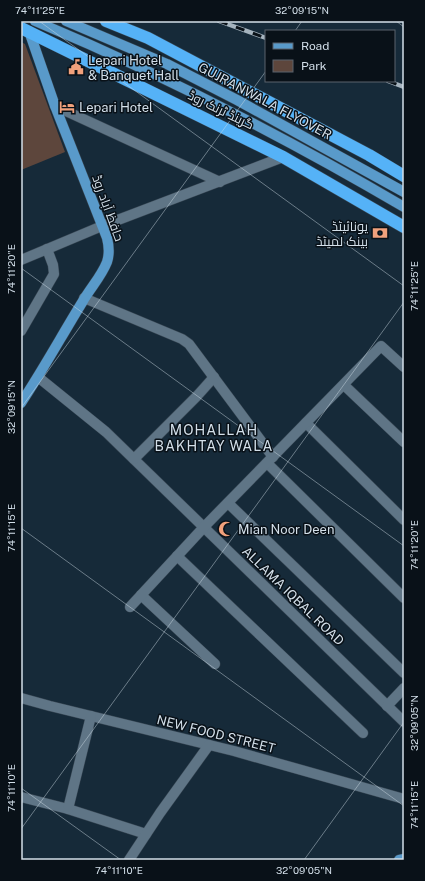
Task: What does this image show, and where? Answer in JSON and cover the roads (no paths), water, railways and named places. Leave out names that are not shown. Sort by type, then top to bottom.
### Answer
[{"type":"highway","points":[[106,21],[148,38],[369,155],[404,176]]},
{"type":"highway","name":"گرینڈ ٹرنک روڈ","points":[[28,27],[283,157],[404,227]]},
{"type":"main road","name":"GUJRANWALA FLYOVER","points":[[66,21],[167,64],[237,100],[404,192]]},
{"type":"main road","name":"GUJRANWALA FLYOVER","points":[[28,27],[102,50],[244,118],[331,164],[404,207]]},
{"type":"main road","name":"حافظ آباد روڈ","points":[[21,403],[38,377],[84,298],[102,274],[110,248],[55,106],[28,27]]},
{"type":"main road","points":[[399,860],[404,859]]},
{"type":"street","points":[[55,106],[220,182]]},
{"type":"street","points":[[21,260],[102,226],[283,157]]},
{"type":"street","points":[[21,331],[54,274],[53,265],[47,249]]},
{"type":"street","points":[[84,298],[182,339],[189,344],[270,460],[404,598]]},
{"type":"street","points":[[130,607],[204,527],[381,346],[404,367]]},
{"type":"street","name":"ALLAMA IQBAL ROAD","points":[[38,377],[96,423],[404,722]]},
{"type":"street","points":[[134,459],[214,378]]},
{"type":"street","points":[[344,385],[404,442]]},
{"type":"street","points":[[306,423],[404,520]]},
{"type":"street","points":[[228,503],[404,673]]},
{"type":"street","points":[[177,556],[363,733]]},
{"type":"street","points":[[141,595],[215,664]]},
{"type":"street","points":[[387,706],[404,688]]},
{"type":"street","name":"NEW FOOD STREET","points":[[21,698],[209,745],[404,799]]},
{"type":"street","points":[[68,809],[91,716]]},
{"type":"street","points":[[129,860],[209,745]]},
{"type":"street","points":[[21,797],[68,809],[146,834]]},
{"type":"railway","points":[[219,21],[265,38]]},
{"type":"railway","points":[[391,82],[404,87]]},
{"type":"place","name":"Lepari Hotel & Banquet Hall","points":[[76,67]]},
{"type":"place","name":"Lepari Hotel","points":[[67,107]]},
{"type":"place","name":"یونائیٹڈ بینک لمیٹڈ","points":[[380,233]]},
{"type":"place","name":"Mian Noor Deen","points":[[226,529]]},
{"type":"district","name":"MOHALLAH BAKHTAY WALA","points":[[214,438]]}]
